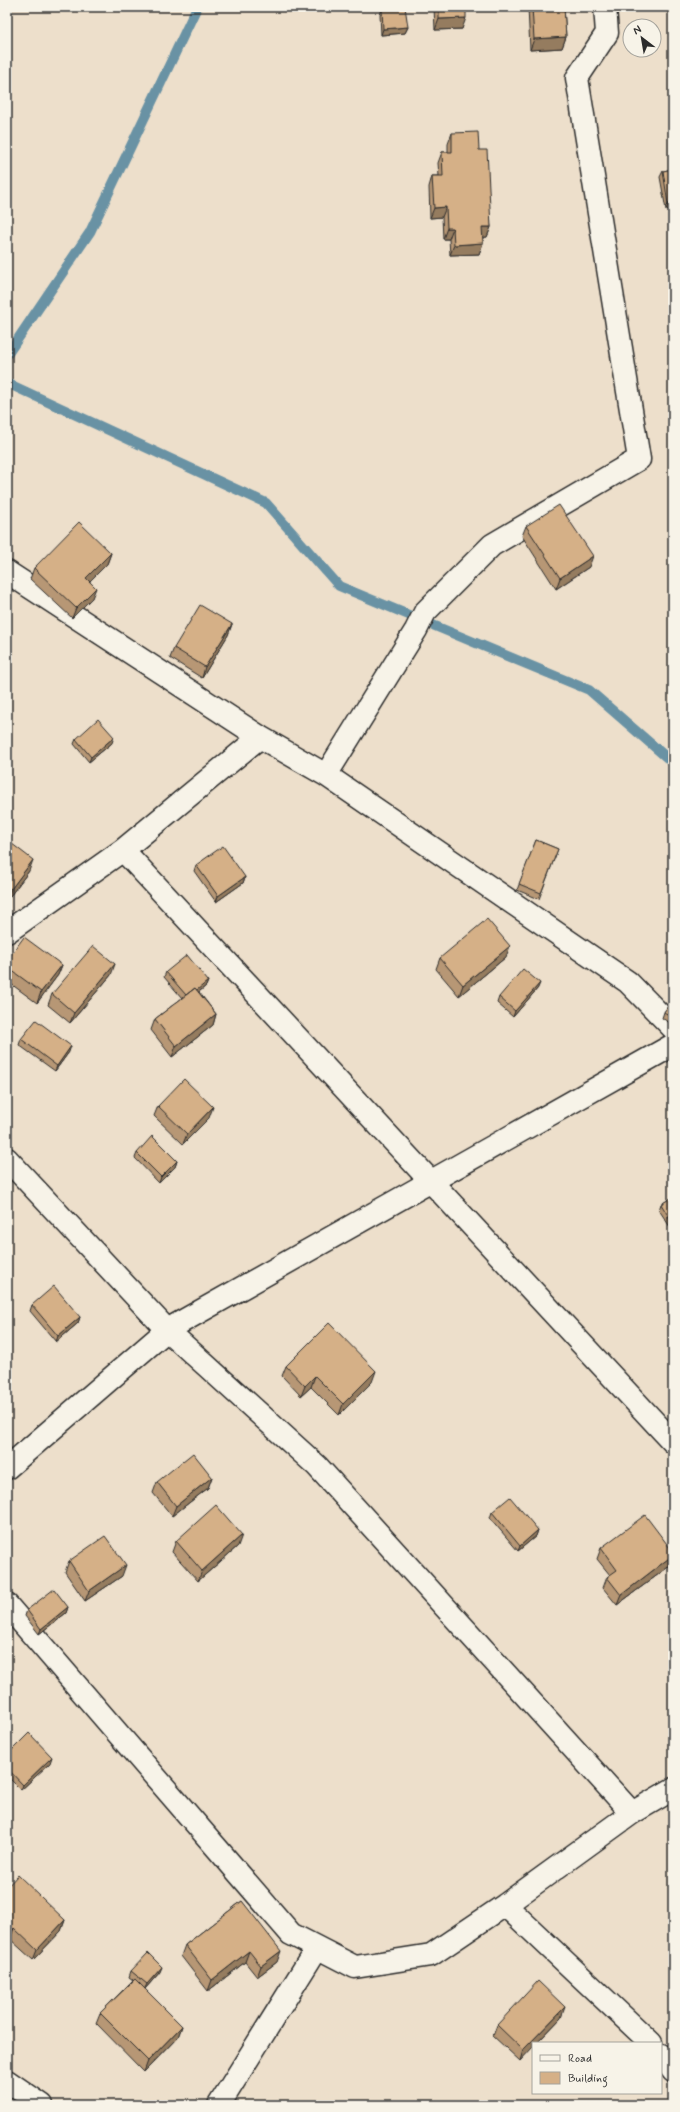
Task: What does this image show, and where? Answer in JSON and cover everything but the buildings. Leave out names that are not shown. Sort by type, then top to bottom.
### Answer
[{"type":"street","points":[[326,775],[420,621],[492,545],[639,459],[577,78],[607,33],[605,7]]},
{"type":"street","points":[[7,572],[260,737],[326,775],[628,982],[673,1028]]},
{"type":"street","points":[[7,932],[123,850],[260,737]]},
{"type":"street","points":[[123,850],[673,1442]]},
{"type":"street","points":[[7,1468],[167,1330],[673,1046]]},
{"type":"street","points":[[7,1159],[167,1330],[318,1466],[632,1813]]},
{"type":"street","points":[[7,1605],[291,1934],[355,1967],[431,1955],[505,1905],[632,1813],[673,1789]]},
{"type":"street","points":[[505,1905],[650,2042]]},
{"type":"street","points":[[219,2105],[317,1948]]},
{"type":"street","points":[[662,2056],[673,2071]]},
{"type":"street","points":[[7,2081],[42,2105]]},
{"type":"waterway","points":[[7,355],[90,232],[197,7]]},
{"type":"waterway","points":[[7,383],[266,503],[339,586],[589,690],[673,763]]}]
